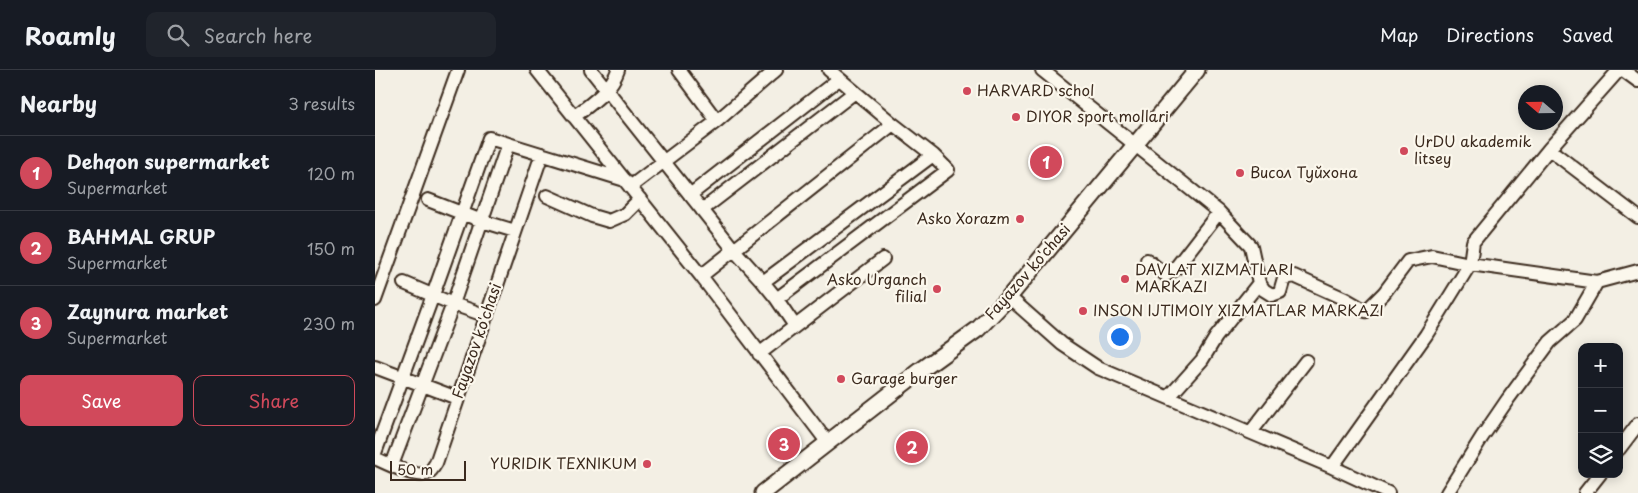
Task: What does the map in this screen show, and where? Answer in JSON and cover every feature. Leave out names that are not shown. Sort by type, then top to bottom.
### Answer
[{"type":"main road","name":"Fayazov ko'chasi","points":[[763,493],[978,329],[1009,297],[1197,70]]},
{"type":"street","points":[[375,300],[458,70]]},
{"type":"street","points":[[537,70],[701,276],[828,443]]},
{"type":"street","points":[[591,70],[734,250],[776,298],[795,326]]},
{"type":"street","points":[[574,117],[606,90],[615,80],[618,70]]},
{"type":"street","points":[[679,70],[717,121]]},
{"type":"street","points":[[628,184],[664,162],[717,121],[776,70]]},
{"type":"street","points":[[776,298],[948,170],[933,155],[829,70]]},
{"type":"street","points":[[1042,70],[1219,212],[1251,246],[1259,283],[1264,290],[1272,295],[1280,292],[1284,278],[1294,276],[1345,299],[1366,312],[1384,293],[1408,261],[1432,256],[1470,264],[1597,282],[1638,271]]},
{"type":"street","points":[[1332,466],[1398,376],[1470,264],[1473,242],[1549,149],[1621,70],[1638,81]]},
{"type":"street","points":[[690,195],[839,79]]},
{"type":"street","points":[[702,210],[855,92]]},
{"type":"street","points":[[701,276],[893,124]]},
{"type":"street","points":[[375,453],[489,138],[628,184]]},
{"type":"street","points":[[392,465],[453,304],[508,144]]},
{"type":"street","points":[[1549,149],[1638,216]]},
{"type":"street","name":"Fayazov ko'chasi","points":[[375,458],[415,474],[424,475],[431,471],[436,463],[542,154]]},
{"type":"street","points":[[763,282],[933,155]]},
{"type":"street","points":[[547,196],[592,216],[609,221],[625,214],[640,199]]},
{"type":"street","points":[[428,200],[482,221],[515,231]]},
{"type":"street","points":[[1147,260],[1166,275],[1174,270],[1219,212]]},
{"type":"street","points":[[759,354],[883,259]]},
{"type":"street","points":[[1449,491],[1482,437],[1550,342],[1575,320],[1597,282]]},
{"type":"street","points":[[404,283],[487,316]]},
{"type":"street","points":[[1169,397],[1202,360],[1216,337],[1259,283]]},
{"type":"street","points":[[1009,297],[1062,344],[1098,368],[1332,466],[1381,492]]},
{"type":"street","points":[[1251,432],[1306,360]]},
{"type":"street","points":[[375,367],[421,386],[457,398]]},
{"type":"street","points":[[1623,444],[1638,424]]},
{"type":"street","points":[[1585,493],[1597,478]]},
{"type":"place","name":"HARVARD schol","points":[[967,91]]},
{"type":"place","name":"DIYOR sport mollari","points":[[1016,117]]},
{"type":"place","name":"UrDU akademik litsey","points":[[1404,151]]},
{"type":"place","name":"Dehqon supermarket","points":[[1046,162]]},
{"type":"place","name":"Висол Туйхона","points":[[1240,173]]},
{"type":"place","name":"Asko Xorazm","points":[[1020,219]]},
{"type":"place","name":"DAVLAT XIZMATLARI MARKAZI","points":[[1125,279]]},
{"type":"place","name":"Asko Urganch filial","points":[[937,289]]},
{"type":"place","name":"INSON IJTIMOIY XIZMATLAR MARKAZI","points":[[1083,311]]},
{"type":"place","name":"Garage burger","points":[[841,379]]},
{"type":"place","name":"Zaynura market","points":[[784,444]]},
{"type":"place","name":"BAHMAL GRUP","points":[[912,447]]},
{"type":"place","name":"YURIDIK TEXNIKUM","points":[[647,464]]}]
